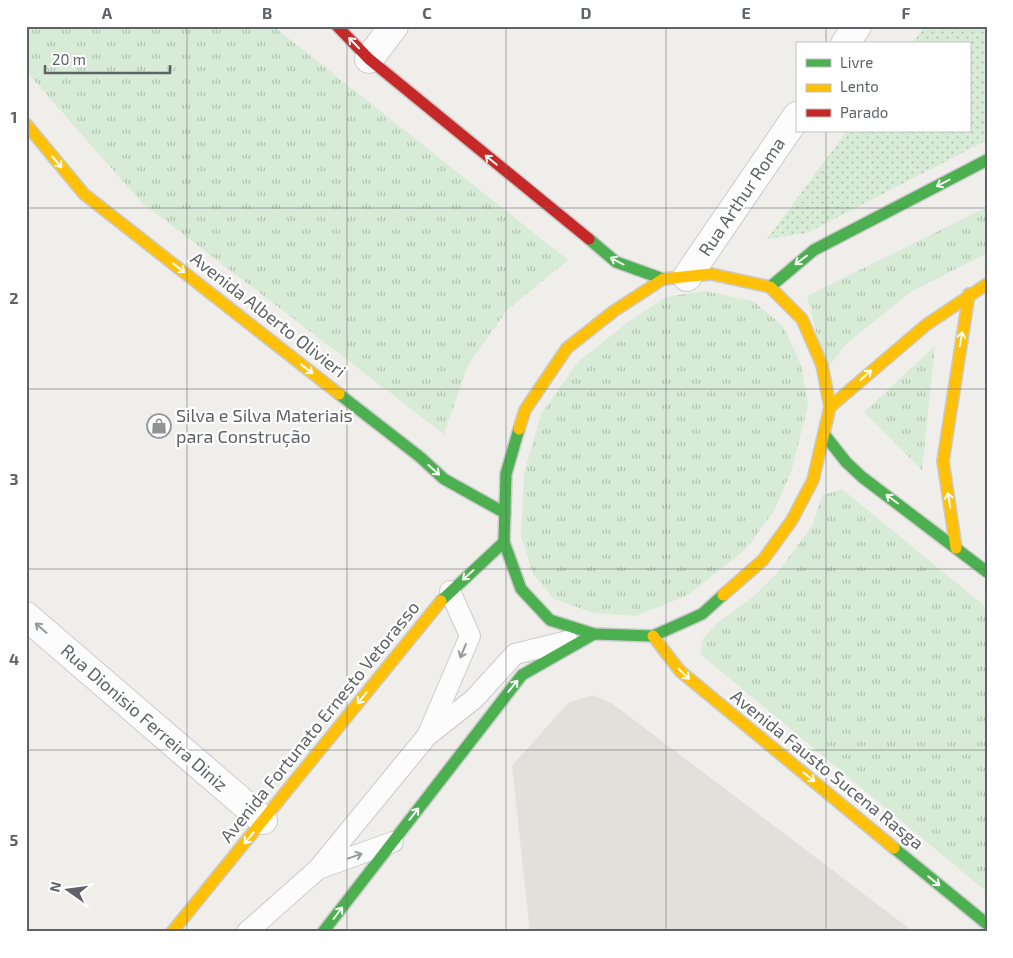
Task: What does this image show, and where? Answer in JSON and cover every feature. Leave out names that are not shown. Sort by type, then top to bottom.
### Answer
[{"type":"main road","points":[[337,26],[369,59],[616,262],[675,278],[711,274],[770,286],[802,319],[822,364],[830,407],[814,480],[792,520],[763,560],[702,614],[653,636],[594,634],[550,620],[521,589],[504,542],[506,474],[525,410],[567,348],[614,311],[675,278]]},
{"type":"main road","name":"Avenida Alberto Olivieri","points":[[26,124],[84,194],[420,457],[444,479],[505,513]]},
{"type":"main road","points":[[770,286],[814,250],[987,160]]},
{"type":"main road","points":[[830,407],[881,362],[969,294],[987,284]]},
{"type":"main road","points":[[956,548],[943,461],[969,294]]},
{"type":"main road","points":[[824,434],[846,462],[862,477],[987,572]]},
{"type":"main road","name":"Avenida Fortunato Ernesto Vetorasso","points":[[172,932],[450,591],[504,542]]},
{"type":"main road","points":[[323,932],[522,675],[594,634]]},
{"type":"main road","name":"Avenida Fausto Sucena Rasga","points":[[653,636],[680,671],[987,924]]},
{"type":"street","points":[[369,59],[394,26]]},
{"type":"street","points":[[846,42],[857,26]]},
{"type":"street","name":"Rua Arthur Roma","points":[[675,278],[796,117]]},
{"type":"street","name":"Rua Dionisio Ferreira Diniz","points":[[26,616],[263,820]]},
{"type":"lane","points":[[427,736],[470,636],[450,591]]},
{"type":"lane","points":[[247,932],[318,869],[427,736],[474,699],[515,654],[594,634]]},
{"type":"lane","points":[[318,869],[393,842]]},
{"type":"shaded area","points":[[593,695],[613,704],[914,932],[530,932],[512,766],[568,703]]},
{"type":"green space","points":[[26,26],[273,26],[568,260],[507,310],[468,365],[444,434],[141,202],[26,71]]},
{"type":"green space","points":[[925,26],[987,26],[987,140],[807,233],[767,239],[846,132],[970,132],[970,42],[913,42]]},
{"type":"green space","points":[[987,207],[987,253],[912,291],[846,344],[826,370],[807,296]]},
{"type":"green space","points":[[704,291],[753,301],[783,326],[801,365],[808,405],[792,469],[774,511],[746,549],[688,595],[636,616],[594,613],[554,599],[533,574],[521,535],[524,473],[541,414],[578,362],[627,323],[666,297]]},
{"type":"green space","points":[[935,346],[922,470],[864,412]]},
{"type":"green space","points":[[842,489],[987,608],[987,892],[700,654],[703,639],[716,624],[753,597],[778,572],[812,526],[823,495]]},
{"type":"traffic: fast","points":[[770,287],[814,250],[987,160]]},
{"type":"traffic: fast","points":[[589,239],[616,262],[663,279]]},
{"type":"traffic: fast","points":[[339,394],[420,457],[444,479],[505,513]]},
{"type":"traffic: fast","points":[[519,429],[506,474],[504,542],[521,589],[550,620],[594,634],[653,636],[702,614],[723,595]]},
{"type":"traffic: fast","points":[[824,434],[846,462],[862,477],[987,572]]},
{"type":"traffic: fast","points":[[441,601],[504,542]]},
{"type":"traffic: fast","points":[[323,932],[522,675],[594,634]]},
{"type":"traffic: fast","points":[[894,848],[987,924]]},
{"type":"traffic: slow","points":[[26,124],[84,194],[339,394]]},
{"type":"traffic: slow","points":[[711,274],[770,287],[802,319],[822,365],[830,407],[813,480],[792,520],[763,560],[723,595]]},
{"type":"traffic: slow","points":[[519,429],[525,410],[567,348],[614,311],[663,279],[711,274]]},
{"type":"traffic: slow","points":[[830,407],[926,325],[987,284]]},
{"type":"traffic: slow","points":[[956,548],[943,461],[969,294]]},
{"type":"traffic: slow","points":[[172,932],[441,601]]},
{"type":"traffic: slow","points":[[653,636],[680,671],[894,848]]},
{"type":"traffic: jam","points":[[337,26],[369,59],[589,239]]},
{"type":"place","name":"Silva e Silva Materiais para Construção","points":[[159,426]]}]
